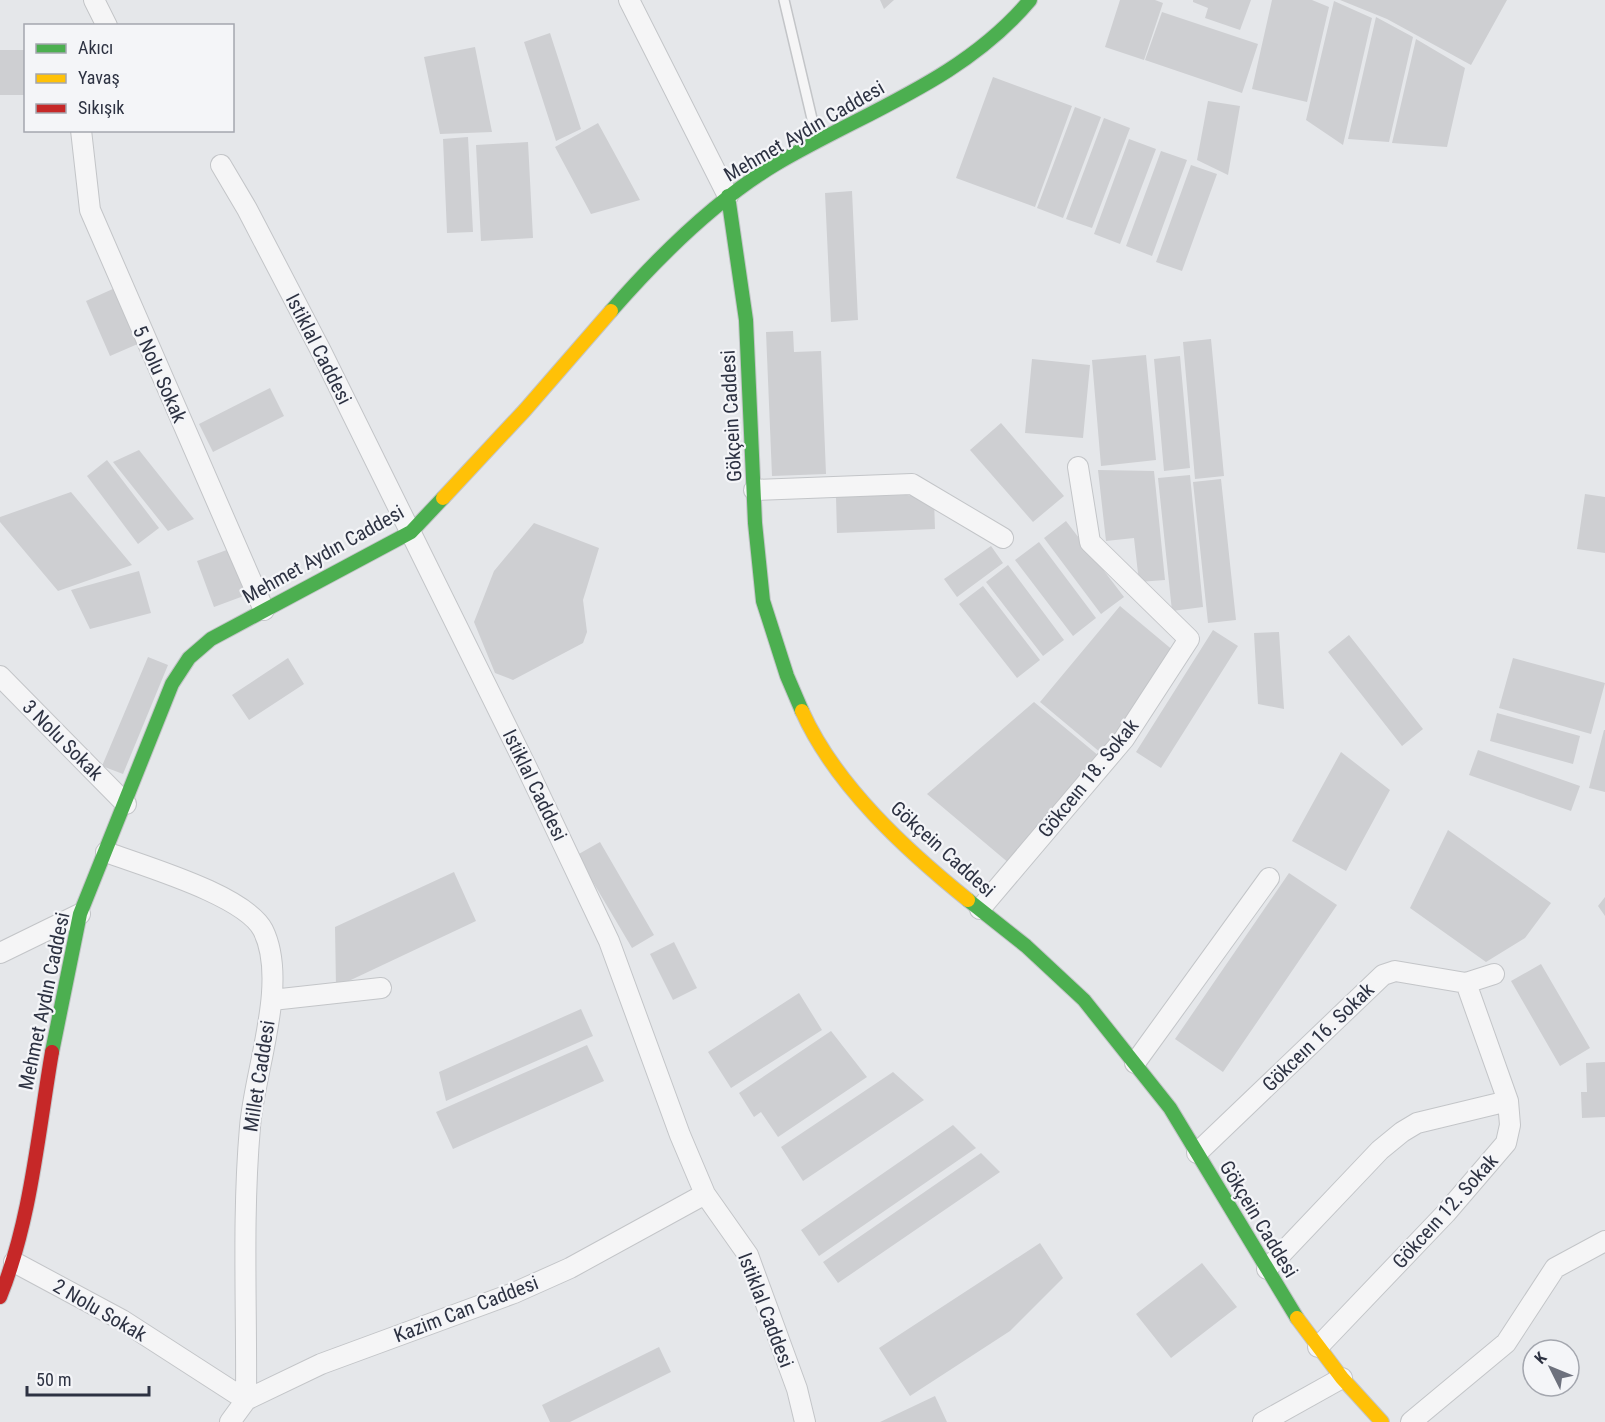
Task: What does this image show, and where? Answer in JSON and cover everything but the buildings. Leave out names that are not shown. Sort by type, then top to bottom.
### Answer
[{"type":"street","points":[[94,0],[106,24]]},
{"type":"street","points":[[629,0],[728,196]]},
{"type":"street","name":"Mehmet Aydın Caddesi","points":[[0,1298],[14,1262],[62,994],[80,914],[126,804],[172,684],[189,658],[211,639],[411,531],[525,410],[639,279],[728,196],[776,165],[932,81],[982,49],[1010,24],[1030,0]]},
{"type":"street","name":"5 Nolu Sokak","points":[[81,132],[90,210],[264,610]]},
{"type":"street","name":"Istiklal Caddesi","points":[[221,165],[248,209],[411,531],[609,941],[680,1135],[705,1194],[748,1255],[797,1389],[806,1422]]},
{"type":"street","name":"Gökçein Caddesi","points":[[728,196],[746,320],[754,490],[763,601],[787,676],[816,742],[864,804],[948,884],[1026,946],[1084,1000],[1170,1108],[1267,1269],[1318,1347],[1342,1378],[1382,1422]]},
{"type":"street","name":"Gökceın 18. Sokak","points":[[980,909],[1124,739],[1189,639],[1090,542],[1078,467]]},
{"type":"street","points":[[754,490],[912,484],[1002,538]]},
{"type":"street","name":"3 Nolu Sokak","points":[[0,676],[126,804]]},
{"type":"street","name":"Millet Caddesi","points":[[106,852],[221,895],[255,920],[263,930],[270,953],[272,999],[250,1126],[246,1400]]},
{"type":"street","points":[[1135,1063],[1269,878]]},
{"type":"street","points":[[0,953],[80,914]]},
{"type":"street","name":"Gökceın 16. Sokak","points":[[1197,1153],[1383,975],[1395,971],[1466,983],[1494,974]]},
{"type":"street","name":"Gökceın 12. Sokak","points":[[1318,1347],[1446,1214],[1506,1143],[1510,1125],[1508,1101],[1466,983]]},
{"type":"street","points":[[272,999],[381,988]]},
{"type":"street","points":[[1267,1269],[1380,1150],[1402,1132],[1418,1123],[1508,1101]]},
{"type":"street","name":"Kazim Can Caddesi","points":[[230,1422],[246,1400],[321,1364],[514,1293],[570,1268],[705,1194]]},
{"type":"street","points":[[1411,1422],[1506,1343],[1555,1268],[1605,1241]]},
{"type":"street","name":"2 Nolu Sokak","points":[[14,1262],[122,1320],[246,1400]]},
{"type":"street","points":[[1263,1422],[1342,1378]]},
{"type":"lane","points":[[784,0],[817,143]]},
{"type":"traffic: fast","points":[[611,311],[668,250],[731,195],[776,164],[809,145],[943,73],[974,52],[1003,28],[1030,0]]},
{"type":"traffic: fast","points":[[728,196],[746,320],[755,523],[763,601],[787,676],[802,711]]},
{"type":"traffic: fast","points":[[52,1052],[80,914],[172,684],[189,658],[211,639],[411,532],[443,498]]},
{"type":"traffic: fast","points":[[968,900],[1026,946],[1084,1000],[1170,1108],[1297,1318]]},
{"type":"traffic: slow","points":[[443,498],[525,410],[611,311]]},
{"type":"traffic: slow","points":[[802,711],[833,765],[874,814],[921,860],[968,900]]},
{"type":"traffic: slow","points":[[1297,1318],[1342,1378],[1382,1422]]},
{"type":"traffic: jam","points":[[0,1297],[11,1268],[26,1207],[52,1052]]}]
